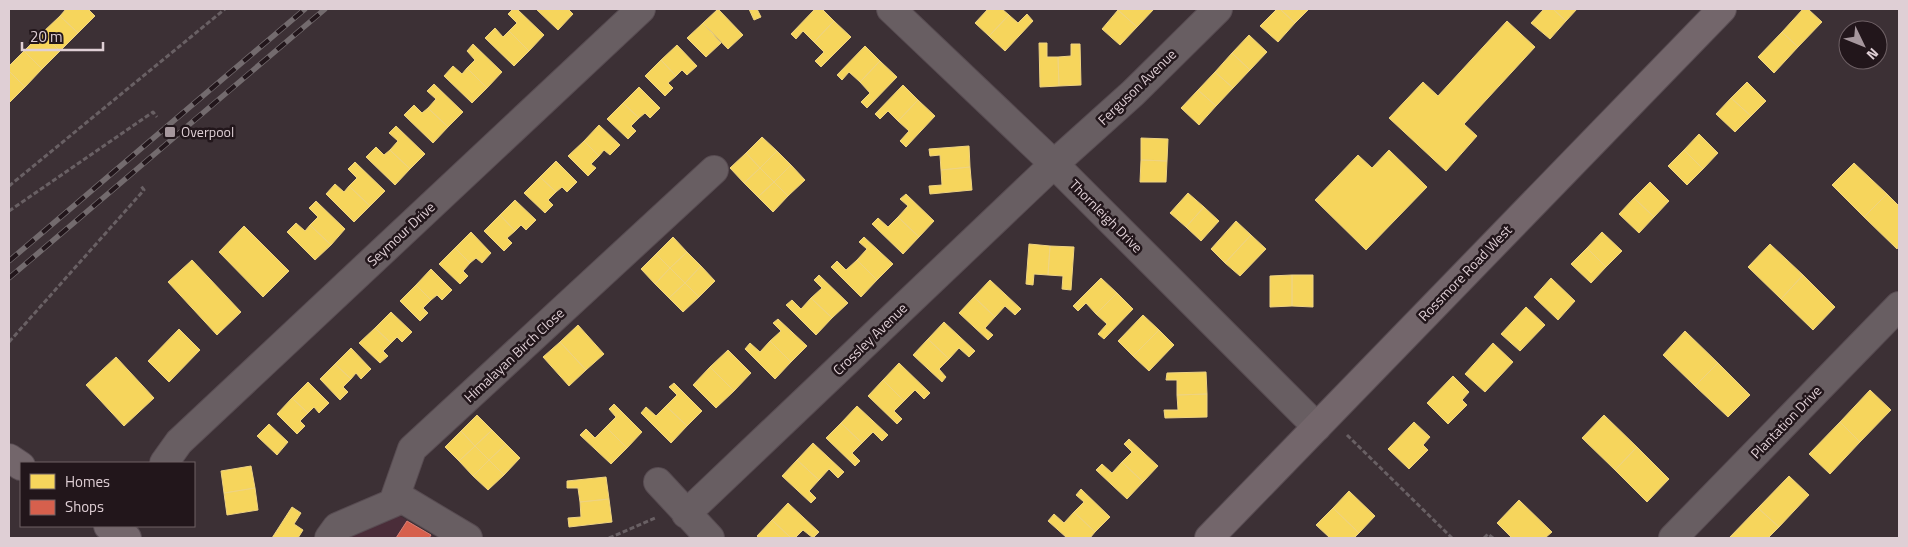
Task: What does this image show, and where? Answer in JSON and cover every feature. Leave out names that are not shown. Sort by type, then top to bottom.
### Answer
[{"type":"main road","name":"Rossmore Road West","points":[[1209,538],[1722,9]]},
{"type":"main road","points":[[9,458],[20,465]]},
{"type":"street","name":"Seymour Drive","points":[[165,462],[179,442],[641,9]]},
{"type":"street","name":"Thornleigh Drive","points":[[891,9],[1322,421]]},
{"type":"street","name":"Ferguson Avenue","points":[[1054,164],[1133,93],[1218,9]]},
{"type":"street","name":"Crossley Avenue","points":[[683,510],[1054,164]]},
{"type":"street","name":"Himalayan Birch Close","points":[[328,538],[337,526],[393,503],[412,449],[714,170]]},
{"type":"street","name":"Plantation Drive","points":[[1673,538],[1899,306]]},
{"type":"street","points":[[658,482],[710,538]]},
{"type":"street","points":[[396,494],[468,538]]},
{"type":"path","points":[[9,186],[225,9]]},
{"type":"path","points":[[9,211],[153,112],[157,117]]},
{"type":"path","points":[[9,342],[144,190],[141,186]]},
{"type":"path","points":[[1322,421],[1452,538]]},
{"type":"path","points":[[609,538],[683,510]]},
{"type":"path","points":[[1484,538],[1488,534],[1493,538]]},
{"type":"shaded area","points":[[397,514],[436,538],[345,538]]},
{"type":"building: Homes","points":[[66,9],[88,9],[95,16],[78,33],[60,16]]},
{"type":"building: Homes","points":[[513,9],[517,9],[544,35],[529,51],[509,31],[517,23],[508,14]]},
{"type":"building: Homes","points":[[536,9],[568,9],[573,14],[558,30]]},
{"type":"building: Homes","points":[[718,9],[743,35],[728,49],[703,23]]},
{"type":"building: Homes","points":[[749,9],[757,9],[761,17],[754,20]]},
{"type":"building: Homes","points":[[815,9],[822,9],[834,21],[814,42],[803,31],[796,39],[791,34]]},
{"type":"building: Homes","points":[[988,9],[1002,9],[1009,15],[989,36],[975,23]]},
{"type":"building: Homes","points":[[1119,9],[1154,9],[1137,27]]},
{"type":"building: Homes","points":[[1277,9],[1280,9],[1295,23],[1278,42],[1260,26]]},
{"type":"building: Homes","points":[[1280,9],[1309,9],[1295,23]]},
{"type":"building: Homes","points":[[1544,9],[1553,9],[1566,21],[1550,39],[1531,23]]},
{"type":"building: Homes","points":[[1553,9],[1577,9],[1566,21]]},
{"type":"building: Homes","points":[[1803,9],[1808,9],[1822,22],[1798,47],[1782,32]]},
{"type":"building: Homes","points":[[1118,10],[1137,27],[1120,45],[1102,29]]},
{"type":"building: Homes","points":[[1027,14],[1033,21],[1005,51],[989,36],[1009,15],[1018,23]]},
{"type":"building: Homes","points":[[60,16],[78,33],[60,51],[42,33]]},
{"type":"building: Homes","points":[[834,21],[851,37],[821,67],[815,61],[824,52],[814,42]]},
{"type":"building: Homes","points":[[1507,21],[1535,47],[1464,124],[1477,136],[1446,171],[1389,118],[1423,82],[1438,96]]},
{"type":"building: Homes","points":[[703,23],[721,43],[706,57],[687,38]]},
{"type":"building: Homes","points":[[495,28],[503,37],[509,31],[529,51],[514,66],[485,38]]},
{"type":"building: Homes","points":[[1782,32],[1798,47],[1774,73],[1758,57]]},
{"type":"building: Homes","points":[[42,33],[60,51],[42,69],[24,51]]},
{"type":"building: Homes","points":[[1249,35],[1267,52],[1250,70],[1232,53]]},
{"type":"building: Homes","points":[[1039,43],[1047,43],[1047,57],[1058,57],[1059,86],[1040,87]]},
{"type":"building: Homes","points":[[473,44],[502,72],[487,88],[467,68],[475,60],[467,51]]},
{"type":"building: Homes","points":[[1071,44],[1080,44],[1081,85],[1059,86],[1058,57],[1071,56]]},
{"type":"building: Homes","points":[[677,45],[697,66],[687,75],[682,70],[676,76],[661,60]]},
{"type":"building: Homes","points":[[865,46],[880,61],[860,82],[849,72],[842,80],[837,75]]},
{"type":"building: Homes","points":[[24,51],[42,69],[25,87],[9,71],[9,66]]},
{"type":"building: Homes","points":[[1232,53],[1250,70],[1233,88],[1215,72]]},
{"type":"building: Homes","points":[[661,60],[676,76],[668,83],[673,88],[665,96],[645,76]]},
{"type":"building: Homes","points":[[880,61],[897,77],[867,108],[861,102],[870,93],[860,82]]},
{"type":"building: Homes","points":[[453,66],[462,74],[467,68],[487,88],[472,103],[444,76]]},
{"type":"building: Homes","points":[[9,71],[25,87],[9,103]]},
{"type":"building: Homes","points":[[1215,72],[1233,88],[1216,106],[1198,90]]},
{"type":"building: Homes","points":[[1747,82],[1766,101],[1751,116],[1731,98]]},
{"type":"building: Homes","points":[[434,84],[463,112],[448,127],[428,108],[436,99],[427,91]]},
{"type":"building: Homes","points":[[903,85],[918,100],[898,121],[888,111],[880,119],[875,114]]},
{"type":"building: Homes","points":[[639,87],[660,108],[650,118],[645,113],[639,118],[623,103]]},
{"type":"building: Homes","points":[[1198,90],[1216,106],[1199,125],[1181,108]]},
{"type":"building: Homes","points":[[1731,98],[1751,116],[1735,132],[1716,114]]},
{"type":"building: Homes","points":[[918,100],[935,116],[906,147],[900,141],[909,131],[898,121]]},
{"type":"building: Homes","points":[[623,103],[639,118],[631,126],[636,131],[628,139],[607,119]]},
{"type":"building: Homes","points":[[414,105],[422,113],[428,108],[448,127],[433,143],[404,115]]},
{"type":"building: Homes","points":[[599,125],[620,145],[610,155],[604,150],[599,156],[584,141]]},
{"type":"building: Homes","points":[[396,126],[425,154],[410,169],[390,150],[398,141],[389,133]]},
{"type":"building: Homes","points":[[1699,134],[1718,153],[1703,169],[1684,150]]},
{"type":"building: Homes","points":[[762,137],[777,151],[760,168],[746,153]]},
{"type":"building: Homes","points":[[1141,138],[1168,139],[1167,161],[1141,160]]},
{"type":"building: Homes","points":[[584,141],[599,156],[591,164],[596,168],[588,176],[568,156]]},
{"type":"building: Homes","points":[[969,146],[970,167],[941,170],[940,155],[930,156],[929,149]]},
{"type":"building: Homes","points":[[376,147],[384,155],[390,150],[410,169],[395,185],[366,157]]},
{"type":"building: Homes","points":[[1389,150],[1427,187],[1366,250],[1315,200],[1358,155],[1372,168]]},
{"type":"building: Homes","points":[[1684,150],[1703,169],[1687,185],[1668,166]]},
{"type":"building: Homes","points":[[777,151],[791,165],[774,182],[760,168]]},
{"type":"building: Homes","points":[[746,153],[760,168],[744,183],[730,168]]},
{"type":"building: Homes","points":[[1141,160],[1167,161],[1166,182],[1140,182]]},
{"type":"building: Homes","points":[[556,161],[577,182],[567,192],[562,187],[556,192],[540,177]]},
{"type":"building: Homes","points":[[355,162],[385,191],[370,206],[349,186],[357,178],[348,169]]},
{"type":"building: Homes","points":[[1854,163],[1887,194],[1864,217],[1832,185]]},
{"type":"building: Homes","points":[[791,165],[805,180],[788,196],[774,182]]},
{"type":"building: Homes","points":[[970,167],[972,190],[930,194],[929,186],[942,185],[941,170]]},
{"type":"building: Homes","points":[[760,168],[774,182],[758,197],[744,183]]},
{"type":"building: Homes","points":[[540,177],[556,192],[548,200],[553,205],[545,213],[524,193]]},
{"type":"building: Homes","points":[[774,182],[788,196],[773,212],[758,197]]},
{"type":"building: Homes","points":[[1650,182],[1669,201],[1654,217],[1634,198]]},
{"type":"building: Homes","points":[[335,184],[344,192],[349,186],[370,206],[354,222],[326,194]]},
{"type":"building: Homes","points":[[1188,193],[1204,207],[1186,227],[1170,213]]},
{"type":"building: Homes","points":[[906,194],[934,221],[919,237],[898,217],[908,206],[900,199]]},
{"type":"building: Homes","points":[[1887,194],[1899,206],[1899,246],[1897,249],[1864,217]]},
{"type":"building: Homes","points":[[1634,198],[1654,217],[1639,233],[1619,214]]},
{"type":"building: Homes","points":[[515,200],[536,220],[526,230],[521,225],[515,231],[500,215]]},
{"type":"building: Homes","points":[[316,201],[345,229],[331,245],[310,225],[318,217],[309,208]]},
{"type":"building: Homes","points":[[1204,207],[1219,221],[1201,241],[1186,227]]},
{"type":"building: Homes","points":[[500,215],[515,231],[507,238],[512,243],[504,251],[484,231]]},
{"type":"building: Homes","points":[[898,217],[919,237],[903,254],[872,224],[878,218],[888,227]]},
{"type":"building: Homes","points":[[1236,221],[1251,235],[1225,263],[1211,249]]},
{"type":"building: Homes","points":[[296,223],[305,231],[310,225],[331,245],[315,260],[287,232]]},
{"type":"building: Homes","points":[[244,226],[289,271],[263,297],[219,252]]},
{"type":"building: Homes","points":[[471,232],[491,253],[482,263],[476,258],[470,263],[455,248]]},
{"type":"building: Homes","points":[[1602,232],[1622,251],[1606,267],[1587,248]]},
{"type":"building: Homes","points":[[1251,235],[1266,249],[1240,276],[1225,263]]},
{"type":"building: Homes","points":[[673,237],[687,252],[670,268],[656,254]]},
{"type":"building: Homes","points":[[864,237],[893,264],[877,280],[857,260],[867,249],[859,242]]},
{"type":"building: Homes","points":[[1029,244],[1050,246],[1048,275],[1034,274],[1033,285],[1026,284]]},
{"type":"building: Homes","points":[[1770,244],[1803,275],[1781,299],[1748,267]]},
{"type":"building: Homes","points":[[1050,246],[1074,247],[1071,290],[1062,289],[1063,276],[1048,275]]},
{"type":"building: Homes","points":[[455,248],[470,263],[463,271],[468,276],[460,284],[439,264]]},
{"type":"building: Homes","points":[[1587,248],[1606,267],[1591,283],[1571,264]]},
{"type":"building: Homes","points":[[687,252],[701,266],[685,283],[670,268]]},
{"type":"building: Homes","points":[[656,254],[670,268],[655,284],[641,269]]},
{"type":"building: Homes","points":[[192,260],[241,312],[217,335],[168,282]]},
{"type":"building: Homes","points":[[857,260],[877,280],[861,297],[831,267],[837,261],[846,270]]},
{"type":"building: Homes","points":[[701,266],[715,281],[699,297],[685,283]]},
{"type":"building: Homes","points":[[670,268],[685,283],[669,298],[655,284]]},
{"type":"building: Homes","points":[[431,269],[452,290],[442,300],[437,295],[431,300],[416,285]]},
{"type":"building: Homes","points":[[819,275],[848,303],[832,318],[811,298],[822,288],[814,280]]},
{"type":"building: Homes","points":[[1292,275],[1292,306],[1270,307],[1270,276]]},
{"type":"building: Homes","points":[[1292,275],[1313,275],[1313,307],[1292,306]]},
{"type":"building: Homes","points":[[1803,275],[1835,307],[1813,330],[1781,299]]},
{"type":"building: Homes","points":[[1101,278],[1117,293],[1096,314],[1086,303],[1078,311],[1073,306]]},
{"type":"building: Homes","points":[[1551,278],[1575,301],[1558,320],[1534,297]]},
{"type":"building: Homes","points":[[990,280],[1021,309],[1015,315],[1005,306],[995,317],[974,297]]},
{"type":"building: Homes","points":[[685,283],[699,297],[683,312],[669,298]]},
{"type":"building: Homes","points":[[416,285],[431,300],[423,308],[428,313],[420,321],[400,301]]},
{"type":"building: Homes","points":[[1117,293],[1133,309],[1104,339],[1098,334],[1107,324],[1096,314]]},
{"type":"building: Homes","points":[[974,297],[995,317],[985,328],[993,335],[988,340],[959,313]]},
{"type":"building: Homes","points":[[811,298],[832,318],[816,335],[786,305],[792,300],[801,309]]},
{"type":"building: Homes","points":[[1526,307],[1545,325],[1520,351],[1501,334]]},
{"type":"building: Homes","points":[[391,312],[412,332],[402,342],[397,337],[391,343],[375,328]]},
{"type":"building: Homes","points":[[1143,315],[1159,330],[1133,356],[1118,341]]},
{"type":"building: Homes","points":[[778,319],[807,346],[791,362],[770,341],[781,331],[773,323]]},
{"type":"building: Homes","points":[[944,322],[975,351],[969,357],[959,348],[949,359],[928,339]]},
{"type":"building: Homes","points":[[578,325],[604,354],[586,370],[560,342]]},
{"type":"building: Homes","points":[[375,328],[391,343],[383,351],[388,356],[380,363],[359,343]]},
{"type":"building: Homes","points":[[179,329],[200,350],[169,382],[148,361]]},
{"type":"building: Homes","points":[[1159,330],[1174,345],[1149,371],[1133,356]]},
{"type":"building: Homes","points":[[1685,331],[1718,363],[1695,386],[1663,355]]},
{"type":"building: Homes","points":[[928,339],[949,359],[939,369],[946,377],[942,382],[913,355]]},
{"type":"building: Homes","points":[[770,341],[791,362],[775,379],[745,349],[750,343],[760,352]]},
{"type":"building: Homes","points":[[560,342],[586,370],[569,386],[543,357]]},
{"type":"building: Homes","points":[[1493,343],[1513,362],[1485,392],[1465,374]]},
{"type":"building: Homes","points":[[351,348],[371,369],[361,379],[356,373],[351,379],[335,364]]},
{"type":"building: Homes","points":[[728,350],[751,373],[734,391],[710,367]]},
{"type":"building: Homes","points":[[116,357],[154,398],[124,426],[86,385]]},
{"type":"building: Homes","points":[[899,363],[930,393],[924,399],[915,390],[904,401],[883,380]]},
{"type":"building: Homes","points":[[1718,363],[1750,395],[1728,417],[1695,386]]},
{"type":"building: Homes","points":[[335,364],[351,379],[343,387],[348,392],[340,400],[320,379]]},
{"type":"building: Homes","points":[[710,367],[734,391],[716,408],[693,385]]},
{"type":"building: Homes","points":[[1206,372],[1207,394],[1177,395],[1177,380],[1166,380],[1167,373]]},
{"type":"building: Homes","points":[[1453,376],[1469,392],[1462,400],[1467,405],[1448,424],[1427,403]]},
{"type":"building: Homes","points":[[883,380],[904,401],[894,411],[902,419],[897,424],[868,396]]},
{"type":"building: Homes","points":[[308,382],[329,403],[319,413],[314,407],[308,413],[292,398]]},
{"type":"building: Homes","points":[[674,383],[702,411],[687,426],[666,406],[677,395],[669,387]]},
{"type":"building: Homes","points":[[1870,390],[1891,410],[1860,442],[1840,422]]},
{"type":"building: Homes","points":[[1207,394],[1207,417],[1165,418],[1164,410],[1178,410],[1177,395]]},
{"type":"building: Homes","points":[[292,398],[308,413],[300,421],[305,426],[297,434],[277,414]]},
{"type":"building: Homes","points":[[614,404],[642,432],[627,448],[606,427],[616,417],[609,409]]},
{"type":"building: Homes","points":[[666,406],[687,426],[671,443],[641,413],[646,407],[656,416]]},
{"type":"building: Homes","points":[[857,406],[888,435],[882,441],[873,432],[862,443],[841,423]]},
{"type":"building: Homes","points":[[477,415],[492,430],[475,446],[461,431]]},
{"type":"building: Homes","points":[[1604,415],[1637,447],[1615,470],[1582,438]]},
{"type":"building: Homes","points":[[1414,422],[1430,437],[1423,445],[1428,450],[1409,469],[1388,449]]},
{"type":"building: Homes","points":[[1840,422],[1860,442],[1830,474],[1809,454]]},
{"type":"building: Homes","points":[[841,423],[862,443],[852,453],[860,461],[855,466],[826,438]]},
{"type":"building: Homes","points":[[269,424],[288,442],[277,455],[257,436]]},
{"type":"building: Homes","points":[[606,427],[627,448],[611,464],[580,435],[586,429],[595,438]]},
{"type":"building: Homes","points":[[492,430],[506,444],[489,460],[475,446]]},
{"type":"building: Homes","points":[[461,431],[475,446],[459,461],[445,447]]},
{"type":"building: Homes","points":[[1129,439],[1158,466],[1143,482],[1122,462],[1132,452],[1124,444]]},
{"type":"building: Homes","points":[[813,443],[844,472],[838,478],[829,469],[819,480],[797,460]]},
{"type":"building: Homes","points":[[506,444],[520,458],[504,475],[489,460]]},
{"type":"building: Homes","points":[[475,446],[489,460],[473,476],[459,461]]},
{"type":"building: Homes","points":[[1637,447],[1669,479],[1647,502],[1615,470]]},
{"type":"building: Homes","points":[[489,460],[504,475],[488,490],[473,476]]},
{"type":"building: Homes","points":[[797,460],[819,480],[809,491],[816,498],[811,503],[782,476]]},
{"type":"building: Homes","points":[[1122,462],[1143,482],[1127,499],[1096,470],[1102,464],[1112,473]]},
{"type":"building: Homes","points":[[251,466],[255,488],[224,493],[221,471]]},
{"type":"building: Homes","points":[[1789,476],[1809,495],[1779,527],[1758,508]]},
{"type":"building: Homes","points":[[606,477],[609,499],[580,502],[578,488],[567,488],[567,481]]},
{"type":"building: Homes","points":[[255,488],[258,510],[227,515],[224,493]]},
{"type":"building: Homes","points":[[1081,489],[1110,517],[1095,532],[1074,512],[1084,502],[1076,495]]},
{"type":"building: Homes","points":[[1349,491],[1375,516],[1359,533],[1333,508]]},
{"type":"building: Homes","points":[[609,499],[612,522],[569,527],[568,518],[581,517],[580,502]]},
{"type":"building: Homes","points":[[1519,500],[1552,532],[1545,538],[1512,538],[1497,523]]},
{"type":"building: Homes","points":[[788,503],[819,532],[813,538],[803,530],[795,538],[791,538],[772,520]]},
{"type":"building: Homes","points":[[292,507],[301,513],[294,524],[303,530],[298,538],[272,538]]},
{"type":"building: Homes","points":[[1333,508],[1359,533],[1354,538],[1330,538],[1316,525]]},
{"type":"building: Homes","points":[[1758,508],[1779,527],[1768,538],[1729,538]]},
{"type":"building: Homes","points":[[1074,512],[1095,532],[1090,538],[1067,538],[1048,521],[1054,514],[1064,523]]},
{"type":"building: Homes","points":[[772,520],[791,538],[759,538],[757,536]]},
{"type":"building: Shops","points":[[407,521],[431,535],[429,538],[396,538]]},
{"type":"railway","points":[[9,261],[305,9]]},
{"type":"railway","points":[[9,278],[325,9]]},
{"type":"place","name":"Overpool","points":[[170,132]]}]
